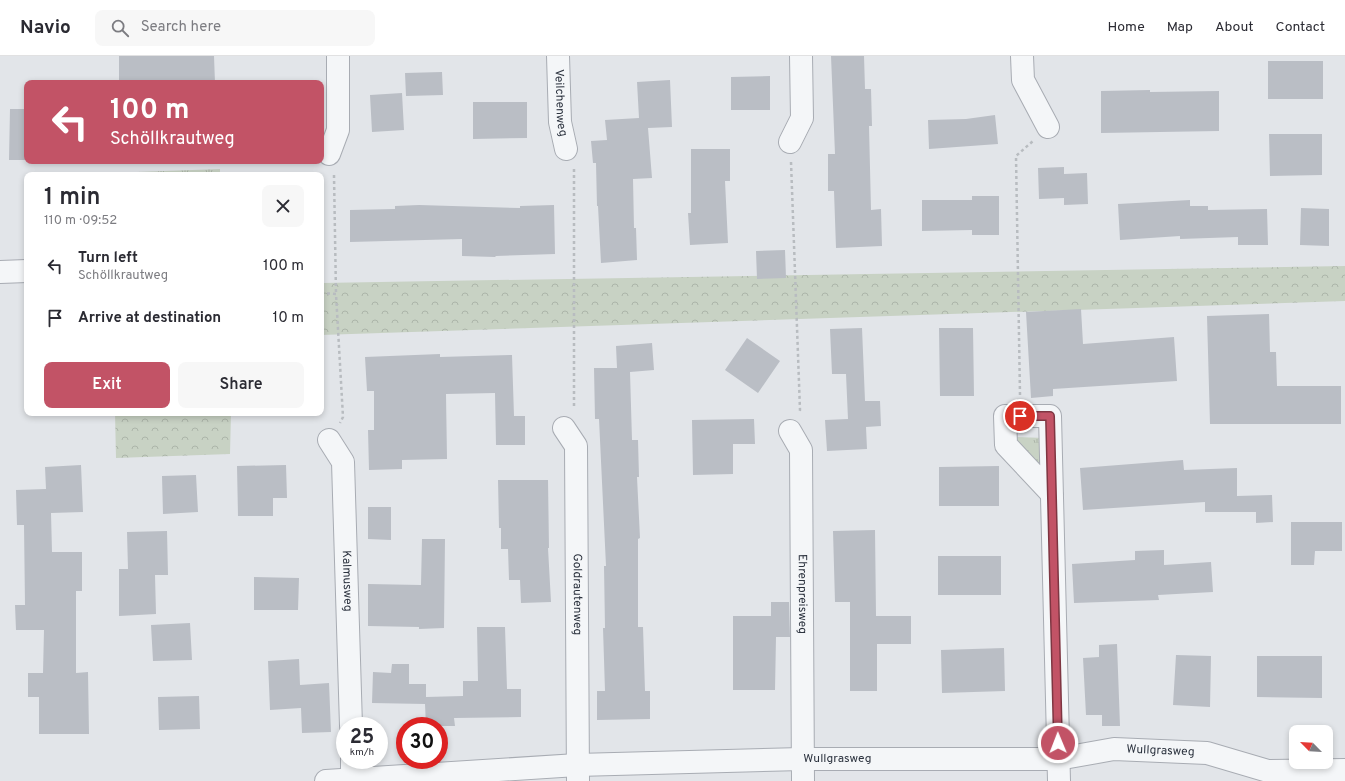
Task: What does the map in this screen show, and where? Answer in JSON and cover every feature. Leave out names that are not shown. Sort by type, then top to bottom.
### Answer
[{"type":"street","points":[[329,154],[338,130],[338,56]]},
{"type":"street","name":"Veilchenweg","points":[[558,56],[560,122],[566,149]]},
{"type":"street","points":[[790,142],[802,118],[801,56]]},
{"type":"street","points":[[1022,56],[1023,80],[1048,127]]},
{"type":"street","points":[[0,272],[24,271]]},
{"type":"street","points":[[1052,494],[1006,445],[1004,416],[1050,416],[1052,494],[1058,758],[1059,781]]},
{"type":"street","name":"Goldrautenweg","points":[[564,428],[576,446],[578,773]]},
{"type":"street","name":"Ehrenpreisweg","points":[[790,431],[800,450],[802,781]]},
{"type":"street","name":"Kalmusweg","points":[[329,440],[343,462],[350,717]]},
{"type":"street","name":"Wullgrasweg","points":[[326,781],[352,774],[578,773],[802,759],[1058,758],[1114,749],[1207,752],[1268,771],[1345,770]]},
{"type":"path","points":[[1020,416],[1016,156],[1048,127]]},
{"type":"path","points":[[790,142],[800,410],[790,431]]},
{"type":"path","points":[[564,428],[574,414],[574,170],[566,149]]},
{"type":"path","points":[[329,154],[335,178],[336,294],[343,417],[329,440]]},
{"type":"path","points":[[324,293],[336,294]]},
{"type":"green space","points":[[220,169],[220,172],[137,172]]},
{"type":"green space","points":[[1345,266],[1345,301],[324,335],[324,283]]},
{"type":"green space","points":[[115,416],[231,416],[230,454],[116,458]]},
{"type":"green space","points":[[1015,437],[1045,438],[1045,470],[1015,441]]},
{"type":"building","points":[[119,56],[214,56],[215,80],[119,80]]},
{"type":"building","points":[[831,56],[864,56],[865,89],[871,89],[872,126],[869,126],[871,210],[881,209],[882,246],[836,248],[834,191],[828,191],[828,154],[835,154]]},
{"type":"building","points":[[1268,61],[1323,61],[1323,99],[1268,99]]},
{"type":"building","points":[[442,72],[443,95],[406,96],[405,73]]},
{"type":"building","points":[[770,76],[770,110],[731,110],[731,77]]},
{"type":"building","points":[[670,80],[672,127],[648,128],[652,178],[633,179],[634,228],[636,228],[637,260],[601,263],[596,163],[593,163],[591,141],[607,140],[605,120],[639,118],[637,82]]},
{"type":"building","points":[[1150,90],[1150,92],[1219,91],[1219,131],[1101,133],[1101,91]]},
{"type":"building","points":[[402,93],[404,130],[372,132],[370,95]]},
{"type":"building","points":[[473,102],[527,102],[527,138],[473,139]]},
{"type":"building","points":[[10,109],[24,109],[24,160],[9,160]]},
{"type":"building","points":[[995,115],[998,144],[929,149],[928,120],[966,119]]},
{"type":"building","points":[[1269,134],[1322,134],[1322,175],[1270,176]]},
{"type":"building","points":[[691,149],[730,149],[730,181],[725,181],[728,243],[690,245],[688,213],[691,213]]},
{"type":"building","points":[[1064,167],[1064,174],[1087,173],[1088,204],[1064,205],[1064,198],[1039,199],[1038,168]]},
{"type":"building","points":[[972,196],[999,196],[999,235],[972,235],[972,230],[922,231],[922,200],[972,200]]},
{"type":"building","points":[[1190,200],[1190,206],[1208,206],[1208,210],[1267,209],[1268,245],[1238,245],[1238,237],[1180,239],[1180,236],[1120,240],[1118,204]]},
{"type":"building","points":[[419,205],[520,208],[520,206],[554,205],[555,254],[495,257],[462,256],[462,239],[350,242],[350,210],[395,209],[395,206]]},
{"type":"building","points":[[1301,208],[1329,209],[1329,246],[1300,245]]},
{"type":"building","points":[[785,250],[786,278],[757,279],[756,251]]},
{"type":"building","points":[[1081,309],[1083,344],[1174,337],[1177,381],[1053,389],[1053,396],[1031,398],[1026,312]]},
{"type":"building","points":[[1269,314],[1270,352],[1276,352],[1277,386],[1341,386],[1341,424],[1210,424],[1207,316]]},
{"type":"building","points":[[862,328],[865,401],[880,401],[881,426],[866,427],[867,449],[827,451],[825,420],[848,419],[846,374],[832,374],[830,329]]},
{"type":"building","points":[[939,328],[973,328],[974,396],[940,396]]},
{"type":"building","points":[[747,338],[780,361],[758,393],[725,370]]},
{"type":"building","points":[[652,343],[654,370],[630,372],[632,440],[638,440],[639,477],[637,477],[640,538],[638,539],[638,627],[643,627],[645,691],[650,691],[650,719],[597,720],[597,691],[605,691],[603,628],[605,628],[604,566],[606,566],[599,419],[595,419],[594,368],[617,368],[616,346]]},
{"type":"building","points":[[440,354],[440,357],[512,355],[514,416],[525,416],[525,445],[496,445],[495,393],[446,394],[447,459],[402,460],[402,469],[369,470],[368,430],[374,430],[374,391],[367,391],[365,357]]},
{"type":"building","points":[[754,419],[755,444],[733,444],[733,474],[693,475],[692,420]]},
{"type":"building","points":[[1183,460],[1184,470],[1237,468],[1237,496],[1272,495],[1273,522],[1256,523],[1256,512],[1205,512],[1205,502],[1083,510],[1080,468]]},
{"type":"building","points":[[81,465],[83,512],[51,513],[52,552],[82,552],[82,591],[76,591],[76,673],[88,672],[89,734],[39,734],[39,697],[28,697],[28,673],[43,673],[44,630],[16,630],[15,605],[25,605],[24,525],[17,525],[16,490],[46,489],[45,467]]},
{"type":"building","points":[[286,465],[287,498],[273,498],[273,516],[238,516],[237,466]]},
{"type":"building","points":[[999,466],[999,506],[939,506],[939,467]]},
{"type":"building","points":[[196,475],[198,512],[163,514],[162,476]]},
{"type":"building","points":[[498,480],[548,480],[548,548],[551,602],[521,603],[520,580],[509,580],[508,549],[501,549]]},
{"type":"building","points":[[368,507],[391,507],[391,540],[368,539]]},
{"type":"building","points":[[1291,522],[1342,522],[1342,551],[1315,551],[1314,565],[1291,565]]},
{"type":"building","points":[[875,530],[876,616],[911,616],[911,644],[877,644],[877,691],[850,691],[850,602],[835,602],[833,531]]},
{"type":"building","points":[[167,531],[168,575],[155,575],[156,614],[119,616],[119,569],[128,569],[127,532]]},
{"type":"building","points":[[422,539],[445,539],[444,628],[419,629],[419,627],[368,626],[368,584],[421,585]]},
{"type":"building","points":[[1164,550],[1164,565],[1211,562],[1213,592],[1158,595],[1159,600],[1074,603],[1072,564],[1135,560],[1135,551]]},
{"type":"building","points":[[938,556],[1001,556],[1001,595],[938,595]]},
{"type":"building","points":[[254,577],[299,578],[298,610],[254,610]]},
{"type":"building","points":[[771,602],[789,602],[790,637],[776,637],[775,690],[733,690],[733,616],[771,616]]},
{"type":"building","points":[[190,623],[192,660],[153,661],[151,625]]},
{"type":"building","points":[[477,627],[505,627],[507,689],[521,689],[521,717],[454,718],[455,726],[448,726],[448,717],[426,717],[425,704],[372,703],[373,672],[391,673],[392,664],[409,664],[409,684],[426,684],[426,697],[463,696],[463,681],[478,681]]},
{"type":"building","points":[[1117,644],[1120,726],[1102,726],[1102,715],[1086,715],[1083,658],[1099,657],[1099,645]]},
{"type":"building","points":[[1004,648],[1005,691],[942,693],[941,650]]},
{"type":"building","points":[[1176,655],[1211,656],[1210,707],[1173,705]]},
{"type":"building","points":[[1257,656],[1322,656],[1322,698],[1257,697]]},
{"type":"building","points":[[299,659],[300,685],[329,683],[331,732],[302,733],[301,708],[270,710],[268,661]]},
{"type":"building","points":[[199,696],[200,729],[159,730],[158,697]]},
{"type":"route","points":[[1020,416],[1050,416],[1058,743]]}]
